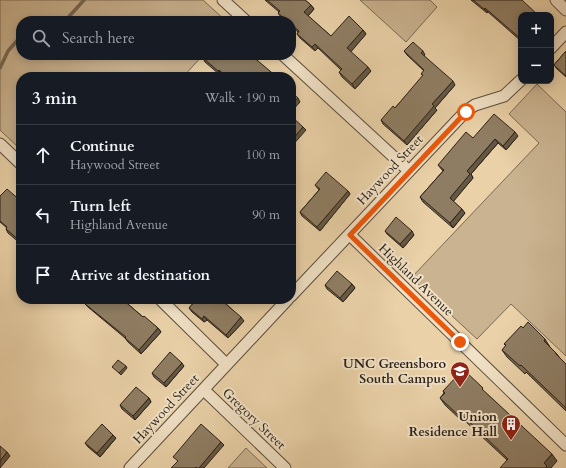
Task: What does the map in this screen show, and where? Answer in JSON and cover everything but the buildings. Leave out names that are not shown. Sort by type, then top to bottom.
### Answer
[{"type":"street","points":[[223,0],[241,16]]},
{"type":"street","points":[[556,0],[566,10]]},
{"type":"street","points":[[554,45],[566,32]]},
{"type":"street","points":[[288,60],[409,171]]},
{"type":"street","name":"Haywood Street","points":[[296,291],[466,112],[475,105],[504,96],[518,83]]},
{"type":"street","points":[[0,144],[16,159]]},
{"type":"street","name":"Highland Avenue","points":[[350,235],[566,445]]},
{"type":"street","points":[[165,304],[226,364]]},
{"type":"street","name":"Haywood Street","points":[[130,468],[283,304]]},
{"type":"street","name":"Gregory Street","points":[[204,390],[285,468]]},
{"type":"shaded area","points":[[0,0],[203,0],[221,16],[16,16],[16,60],[198,60],[188,72],[16,72],[16,145],[0,130]]},
{"type":"shaded area","points":[[360,0],[430,0],[437,7],[406,42]]},
{"type":"shaded area","points":[[537,84],[566,112],[566,356],[511,304],[477,339],[411,278],[539,143],[509,114]]},
{"type":"shaded area","points":[[246,448],[267,468],[228,468]]},
{"type":"waterway","points":[[70,16],[84,0]]},
{"type":"waterway","points":[[0,68],[8,51],[16,42]]},
{"type":"place","name":"UNC Greensboro South Campus","points":[[460,388]]},
{"type":"place","name":"Union Residence Hall","points":[[511,441]]},
{"type":"route","points":[[460,342],[350,235],[466,112]]}]
